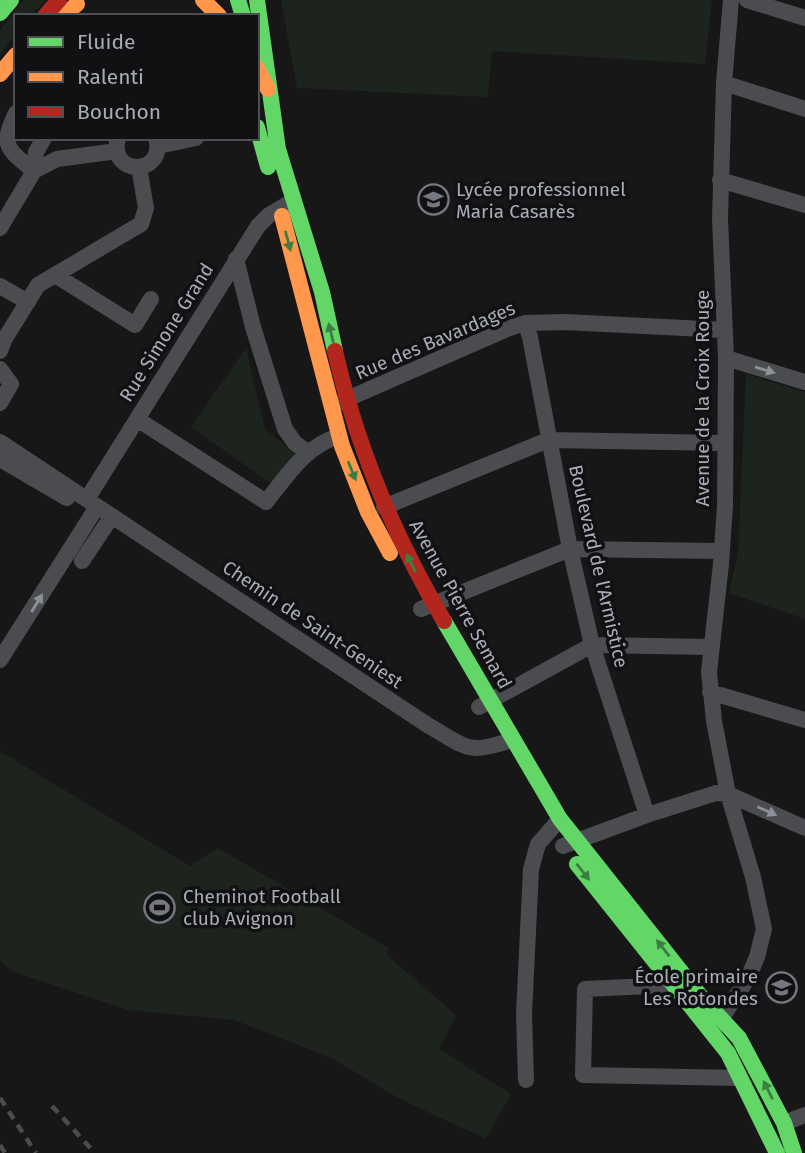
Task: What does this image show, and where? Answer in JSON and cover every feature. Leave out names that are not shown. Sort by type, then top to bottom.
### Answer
[{"type":"main road","points":[[0,13],[11,0]]},
{"type":"main road","points":[[47,14],[59,0]]},
{"type":"main road","points":[[203,0],[217,14]]},
{"type":"main road","points":[[66,14],[83,1]]},
{"type":"main road","name":"Avenue Pierre Semard","points":[[259,16],[268,89],[261,127],[286,204],[322,292],[338,403],[339,436],[368,512],[427,606],[555,823],[672,985],[716,1027],[744,1045],[783,1123],[794,1153]]},
{"type":"main road","points":[[0,74],[14,57]]},
{"type":"main road","points":[[259,72],[268,89]]},
{"type":"main road","name":"Avenue Pierre Semard","points":[[338,403],[427,606]]},
{"type":"main road","name":"Avenue Pierre Semard","points":[[570,843],[716,1027],[777,1153]]},
{"type":"street","name":"Avenue de la Croix Rouge","points":[[716,1027],[748,978],[764,929],[753,877],[728,794],[710,692],[711,647],[725,506],[726,358],[720,180],[731,0]]},
{"type":"street","points":[[747,0],[805,18]]},
{"type":"street","points":[[724,83],[805,109]]},
{"type":"street","points":[[14,116],[6,130],[4,141],[8,150],[34,171]]},
{"type":"street","points":[[0,228],[34,171],[36,152],[43,140]]},
{"type":"street","points":[[34,171],[57,159],[117,145],[126,164],[139,167],[150,163],[157,152],[157,142],[177,140]]},
{"type":"street","points":[[0,351],[38,285],[141,224],[146,208],[139,167]]},
{"type":"street","points":[[720,180],[805,205]]},
{"type":"street","name":"Rue Simone Grand","points":[[98,508],[137,419],[236,259],[264,219],[286,204]]},
{"type":"street","points":[[236,259],[253,327],[285,429],[295,443],[307,452]]},
{"type":"street","points":[[55,275],[135,325],[151,299]]},
{"type":"street","points":[[0,286],[28,302]]},
{"type":"street","name":"Rue des Bavardages","points":[[338,403],[525,323],[565,322],[724,330]]},
{"type":"street","name":"Boulevard de l'Armistice","points":[[525,323],[592,645],[647,815]]},
{"type":"street","points":[[726,358],[805,382]]},
{"type":"street","points":[[0,369],[11,384],[0,403]]},
{"type":"street","points":[[137,419],[265,502],[307,452],[325,440],[339,436]]},
{"type":"street","points":[[384,508],[548,440],[725,443]]},
{"type":"street","name":"Chemin de Saint-Geniest","points":[[0,442],[429,726],[472,750],[506,742]]},
{"type":"street","name":"Chemin de Saint-Geniest","points":[[0,459],[82,507],[98,508]]},
{"type":"street","points":[[82,561],[98,508]]},
{"type":"street","points":[[0,660],[98,508]]},
{"type":"street","points":[[427,606],[570,549],[721,551]]},
{"type":"street","points":[[485,704],[592,645],[711,647]]},
{"type":"street","points":[[710,692],[805,720]]},
{"type":"street","points":[[570,843],[716,793],[728,794],[805,828]]},
{"type":"street","points":[[526,1080],[524,1014],[531,869],[538,844],[555,823]]},
{"type":"street","points":[[672,985],[584,989],[583,1075],[739,1077]]},
{"type":"street","points":[[783,1123],[805,1115]]},
{"type":"shaded area","points":[[23,0],[46,0],[32,14],[14,14],[14,36],[0,54],[0,31]]},
{"type":"shaded area","points":[[281,0],[712,0],[705,64],[492,51],[488,97],[297,88]]},
{"type":"shaded area","points":[[246,348],[265,429],[297,456],[273,485],[191,427]]},
{"type":"shaded area","points":[[746,374],[805,392],[805,619],[729,593],[738,553]]},
{"type":"shaded area","name":"Cheminot Football club Avignon","points":[[0,751],[190,866],[218,848],[389,948],[387,955],[456,1015],[439,1049],[511,1094],[486,1139],[400,1099],[332,1058],[234,1020],[128,1010],[14,972],[0,960]]},
{"type":"railway","points":[[0,1098],[36,1153]]},
{"type":"railway","points":[[52,1106],[95,1153]]},
{"type":"railway","points":[[0,1145],[5,1153]]},
{"type":"traffic: fast","points":[[0,13],[11,0]]},
{"type":"traffic: fast","points":[[238,0],[242,14]]},
{"type":"traffic: fast","points":[[257,0],[259,14]]},
{"type":"traffic: fast","points":[[259,14],[278,149],[322,292],[335,351]]},
{"type":"traffic: fast","points":[[259,134],[268,167]]},
{"type":"traffic: fast","points":[[444,621],[560,819],[702,998],[739,1038],[784,1123],[794,1153]]},
{"type":"traffic: fast","points":[[577,864],[728,1053],[777,1153]]},
{"type":"traffic: slow","points":[[203,0],[217,14]]},
{"type":"traffic: slow","points":[[65,14],[77,4]]},
{"type":"traffic: slow","points":[[0,74],[14,57]]},
{"type":"traffic: slow","points":[[259,72],[268,89]]},
{"type":"traffic: slow","points":[[282,216],[342,446],[368,512],[390,553]]},
{"type":"traffic: jam","points":[[47,14],[59,0]]},
{"type":"traffic: jam","points":[[335,351],[354,422],[379,490],[409,557],[444,621]]},
{"type":"place","name":"Lycée professionnel Maria Casarès","points":[[433,200]]},
{"type":"place","name":"Cheminot Football club Avignon","points":[[160,907]]},
{"type":"place","name":"École primaire Les Rotondes","points":[[781,987]]}]
